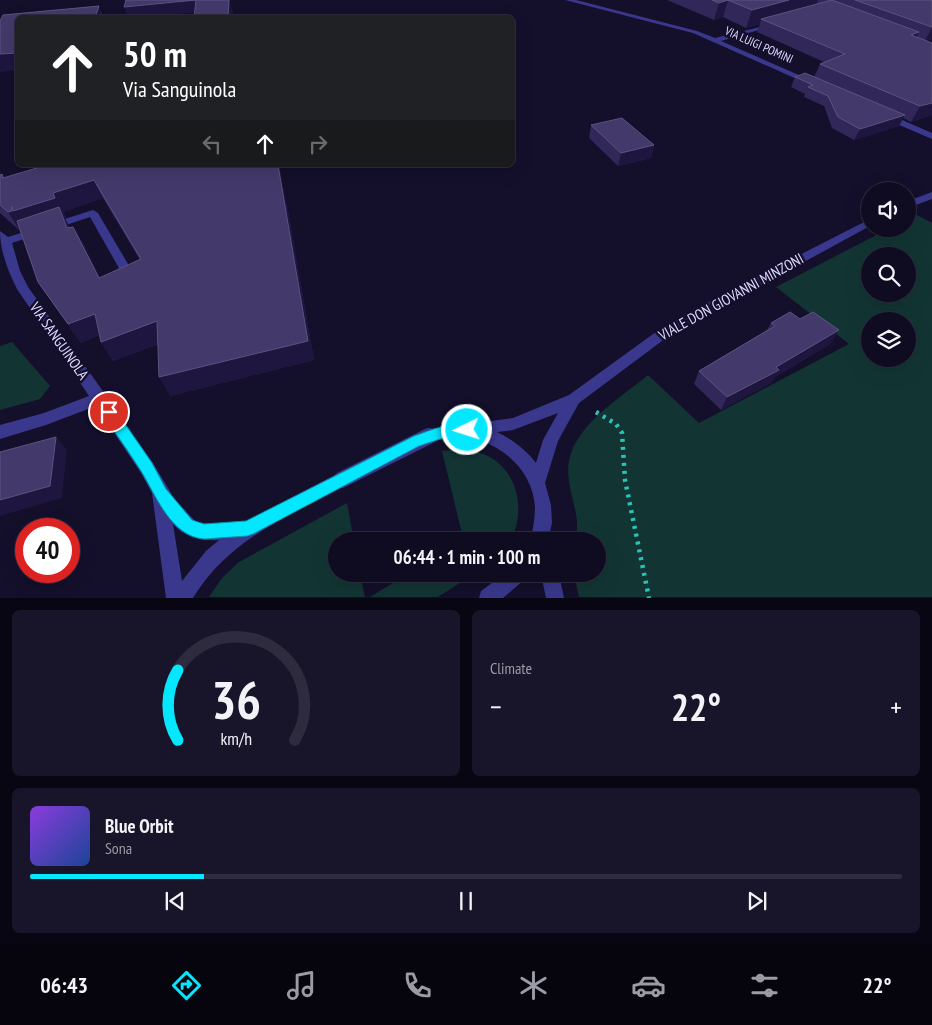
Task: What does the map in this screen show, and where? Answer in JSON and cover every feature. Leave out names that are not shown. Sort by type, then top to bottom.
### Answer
[{"type":"street","name":"VIA LUIGI POMINI","points":[[568,0],[670,24],[716,40],[824,88]]},
{"type":"street","points":[[716,40],[778,22]]},
{"type":"street","points":[[878,112],[932,136]]},
{"type":"street","points":[[916,202],[932,195]]},
{"type":"street","points":[[3,238],[93,213],[132,281]]},
{"type":"street","name":"VIALE DON GIOVANNI MINZONI","points":[[182,598],[194,577],[214,555],[247,528],[429,436],[513,424],[537,416],[574,399],[672,328],[747,286],[861,227]]},
{"type":"street","name":"VIA SANGUINOLA","points":[[3,238],[14,271],[23,288],[147,468],[160,494],[181,520],[192,529],[204,531],[247,528]]},
{"type":"street","points":[[0,432],[46,419],[100,398]]},
{"type":"street","name":"VIALE DON GIOVANNI MINZONI","points":[[538,481],[552,440],[574,399]]},
{"type":"street","name":"VIALE DON GIOVANNI MINZONI","points":[[467,430],[490,436],[508,445],[525,459],[538,481],[543,501],[542,532]]},
{"type":"street","name":"VIA SANGUINOLA","points":[[160,494],[176,598]]},
{"type":"street","points":[[488,598],[508,582]]},
{"type":"street","points":[[552,582],[555,598]]},
{"type":"path","points":[[596,412],[616,424],[622,433],[626,488],[649,598]]},
{"type":"green space","points":[[917,215],[932,223],[932,597],[579,597],[576,582],[606,582],[606,532],[577,532],[577,517],[569,481],[569,463],[573,448],[582,433],[607,407],[648,375],[699,423],[849,344],[776,287],[873,237],[916,237]]},
{"type":"green space","points":[[12,342],[50,386],[40,399],[0,410],[0,346]]},
{"type":"green space","points":[[458,449],[477,452],[499,463],[507,472],[517,494],[518,518],[514,532],[462,532],[442,451]]},
{"type":"green space","points":[[347,503],[352,532],[328,532],[328,582],[362,582],[365,597],[209,597],[222,578],[239,562]]},
{"type":"green space","points":[[395,582],[461,582],[438,597],[370,597]]},
{"type":"building","points":[[126,0],[196,0],[124,7]]},
{"type":"building","points":[[196,0],[229,0],[228,15],[194,15]]},
{"type":"building","points":[[712,0],[728,0],[719,3]]},
{"type":"building","points":[[728,0],[789,0],[752,10]]},
{"type":"building","points":[[832,0],[919,32],[911,35],[932,43],[932,103],[920,106],[820,64],[845,54],[761,19]]},
{"type":"building","points":[[855,0],[932,0],[932,27]]},
{"type":"building","points":[[99,6],[96,15],[15,15],[15,53],[0,54],[0,21],[3,15]]},
{"type":"building","points":[[805,73],[905,115],[860,129],[838,117],[828,96],[808,87],[813,85],[795,77]]},
{"type":"building","points":[[622,118],[654,145],[621,153],[591,125]]},
{"type":"building","points":[[40,167],[278,167],[308,341],[159,377],[157,321],[101,342],[95,314],[68,324],[38,282],[17,221],[59,207],[67,228],[73,227],[99,278],[141,259],[94,180],[53,193],[55,198],[13,211],[12,206],[12,211],[8,212],[0,205],[0,175],[2,174],[3,178]]},
{"type":"building","points":[[790,312],[800,319],[813,312],[839,330],[776,367],[779,370],[727,397],[699,371],[775,326],[771,323]]},
{"type":"building","points":[[56,437],[50,486],[0,500],[0,452]]},
{"type":"route","points":[[109,412],[147,468],[160,494],[186,525],[197,531],[247,528],[414,442],[440,433],[467,430]]}]
